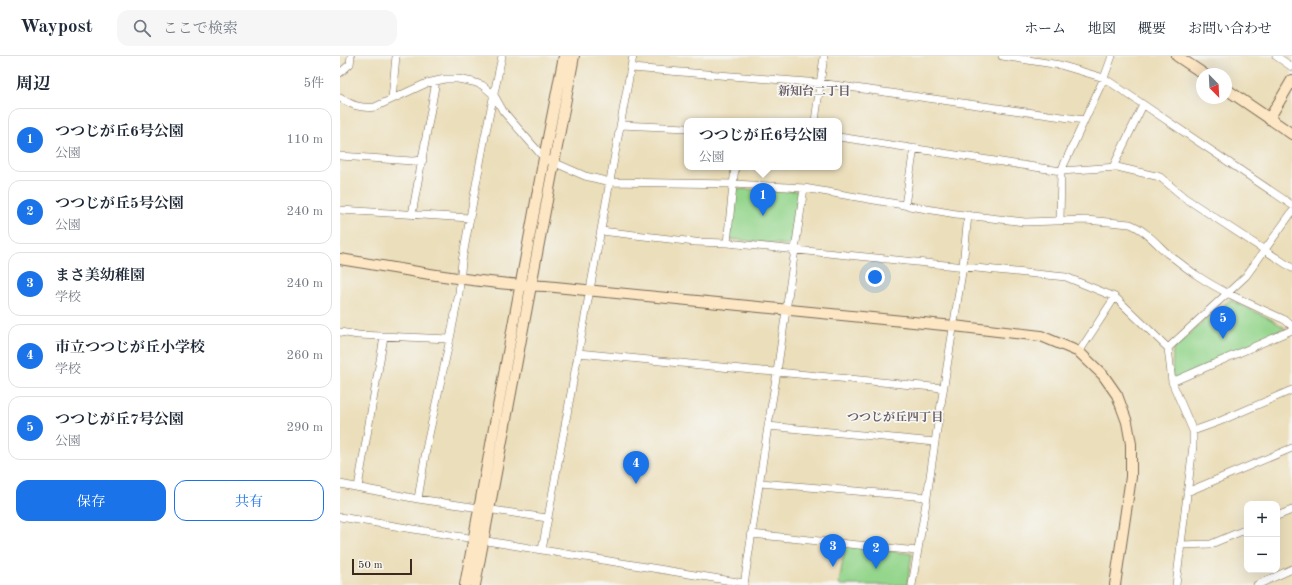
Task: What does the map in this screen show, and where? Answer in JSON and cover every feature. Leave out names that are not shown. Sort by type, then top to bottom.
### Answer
[{"type":"street","points":[[340,73],[350,64],[352,56]]},
{"type":"street","points":[[392,99],[396,56]]},
{"type":"street","points":[[418,499],[427,444],[450,339],[485,136],[502,56]]},
{"type":"street","points":[[465,585],[478,540],[526,285],[549,160],[564,56]]},
{"type":"street","points":[[549,160],[574,56]]},
{"type":"street","points":[[542,550],[633,56]]},
{"type":"street","points":[[815,118],[824,56]]},
{"type":"street","points":[[1002,56],[1060,65],[1104,78],[1292,205]]},
{"type":"street","points":[[1060,221],[1061,171],[1104,78],[1112,56]]},
{"type":"street","points":[[1177,56],[1196,69]]},
{"type":"street","points":[[1276,56],[1292,67]]},
{"type":"street","points":[[631,68],[820,83],[1084,120]]},
{"type":"street","points":[[340,98],[366,108],[375,107],[427,83],[458,78],[473,82],[482,85],[494,96],[503,111],[549,160],[585,176],[610,182],[734,184],[804,188],[956,214],[1025,222],[1104,221],[1126,223],[1134,225],[1178,262],[1198,276],[1228,293],[1285,320],[1292,326]]},
{"type":"street","points":[[1269,119],[1292,80]]},
{"type":"street","points":[[412,215],[436,81]]},
{"type":"street","points":[[1232,93],[1292,134]]},
{"type":"street","points":[[1113,167],[1143,105]]},
{"type":"street","points":[[620,125],[684,128]]},
{"type":"street","points":[[842,137],[1061,171],[1117,167],[1160,177],[1185,198],[1292,268]]},
{"type":"street","points":[[905,205],[914,148]]},
{"type":"street","points":[[340,156],[412,161],[423,160]]},
{"type":"street","points":[[727,243],[735,170]]},
{"type":"street","points":[[340,517],[744,584],[768,426],[778,372],[804,188]]},
{"type":"street","points":[[340,210],[470,218]]},
{"type":"street","points":[[1168,348],[1246,276],[1292,212]]},
{"type":"street","points":[[912,585],[954,326],[968,215]]},
{"type":"street","points":[[601,231],[688,241],[727,243],[1066,277],[1116,297],[1168,348],[1172,382],[1193,431],[1193,446],[1176,585]]},
{"type":"street","points":[[340,259],[460,278],[954,326],[1041,336],[1079,352],[1103,375],[1117,395],[1127,422],[1132,444],[1131,477],[1115,585]]},
{"type":"street","points":[[1079,352],[1116,297]]},
{"type":"street","points":[[1172,382],[1292,330]]},
{"type":"street","points":[[340,332],[384,337],[450,339]]},
{"type":"street","points":[[358,487],[384,337]]},
{"type":"street","points":[[578,353],[943,388]]},
{"type":"street","points":[[1193,431],[1218,422],[1292,390]]},
{"type":"street","points":[[768,426],[934,442]]},
{"type":"street","points":[[1187,492],[1292,448]]},
{"type":"street","points":[[760,483],[927,497]]},
{"type":"street","points":[[340,484],[418,499],[547,518]]},
{"type":"street","points":[[1280,515],[1292,510]]},
{"type":"street","points":[[1180,545],[1211,544],[1244,530]]},
{"type":"street","points":[[751,534],[917,551]]},
{"type":"street","points":[[475,585],[478,540]]},
{"type":"street","points":[[1257,585],[1292,569]]},
{"type":"green space","points":[[736,189],[797,191],[799,195],[791,243],[788,245],[731,239],[729,237],[732,192]]},
{"type":"green space","points":[[1230,300],[1267,317],[1285,328],[1172,382],[1173,350],[1206,319]]},
{"type":"green space","points":[[845,545],[912,554],[907,585],[839,585]]},
{"type":"place","name":"つつじが丘6号公園","points":[[763,216]]},
{"type":"place","name":"つつじが丘7号公園","points":[[1223,339]]},
{"type":"place","name":"市立つつじが丘小学校","points":[[636,484]]},
{"type":"place","name":"まさ美幼稚園","points":[[833,567]]},
{"type":"place","name":"つつじが丘5号公園","points":[[876,569]]},
{"type":"district","name":"新知台二丁目","points":[[814,92]]},
{"type":"district","name":"つつじが丘四丁目","points":[[895,418]]}]
